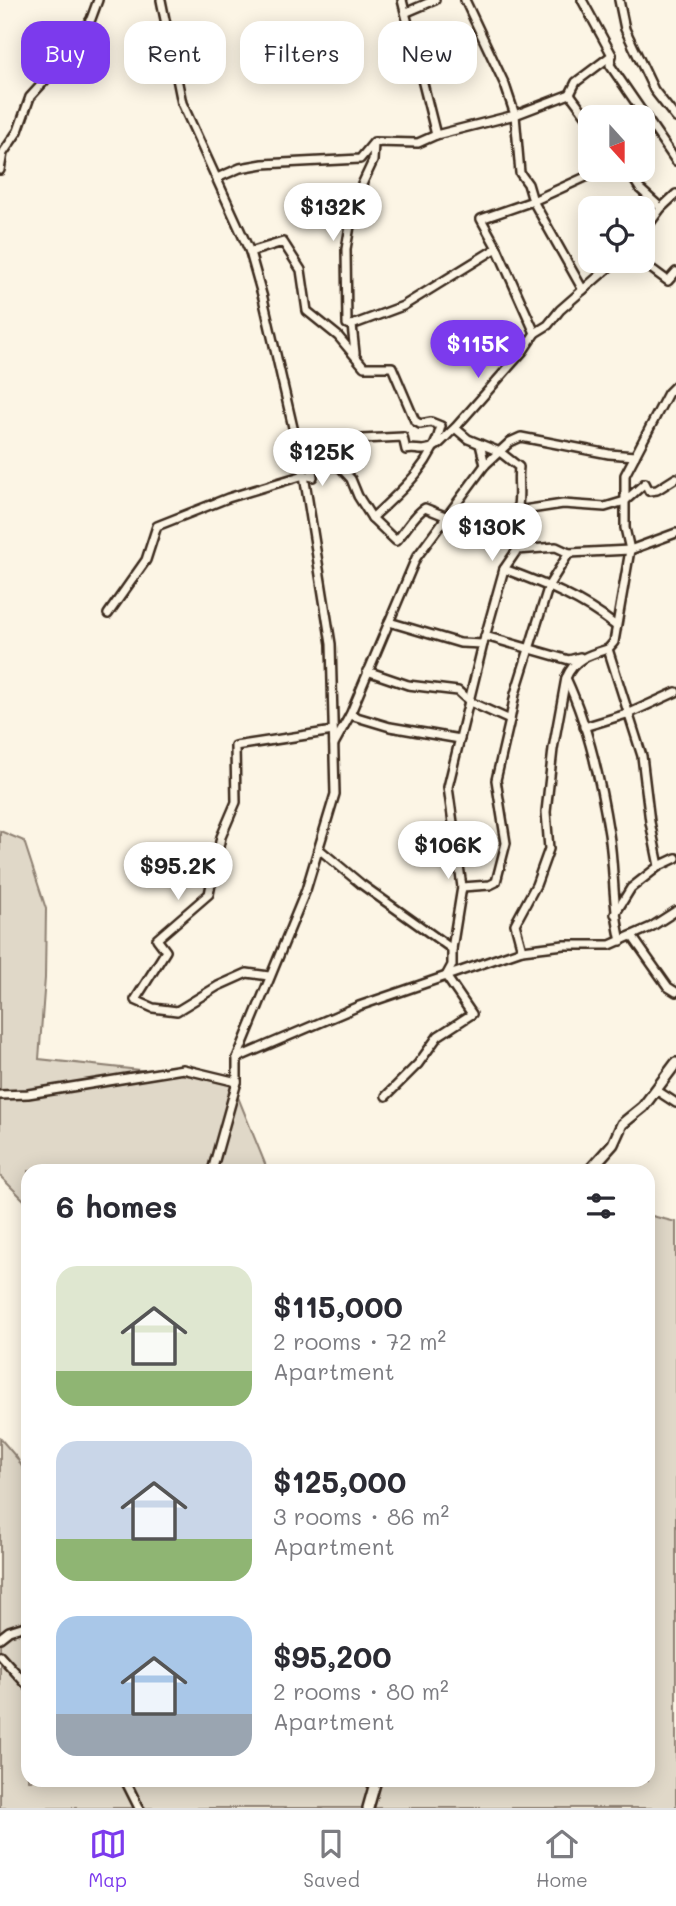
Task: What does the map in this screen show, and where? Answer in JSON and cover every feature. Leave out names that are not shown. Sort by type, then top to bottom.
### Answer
[{"type":"street","points":[[0,170],[4,153],[18,131],[30,97],[62,62],[91,19],[98,0]]},
{"type":"street","points":[[161,0],[182,103],[250,252],[304,475],[331,644],[335,794],[306,890],[237,1058],[237,1082],[214,1164]]},
{"type":"street","points":[[402,0],[436,135]]},
{"type":"street","points":[[407,12],[435,0]]},
{"type":"street","points":[[465,0],[505,85],[515,115],[520,173],[583,290]]},
{"type":"street","points":[[582,0],[611,55],[610,65],[676,161]]},
{"type":"street","points":[[619,0],[625,29],[654,90],[676,118]]},
{"type":"street","points":[[374,142],[418,143],[436,135],[515,115],[570,94],[576,82],[611,55]]},
{"type":"street","points":[[570,94],[578,105]]},
{"type":"street","points":[[217,177],[240,168],[263,164],[360,159],[374,142]]},
{"type":"street","points":[[374,142],[373,161],[358,193],[357,211],[350,226],[346,249],[347,324],[352,325],[403,306],[497,248]]},
{"type":"street","points":[[535,333],[481,219],[533,201],[578,180]]},
{"type":"street","points":[[636,182],[661,208]]},
{"type":"street","points":[[655,216],[676,194]]},
{"type":"street","points":[[250,252],[283,242],[301,270],[307,311],[355,353],[364,368],[392,367],[415,421],[420,424],[431,422],[441,425],[438,439],[421,469],[373,518]]},
{"type":"street","points":[[655,271],[668,281],[676,272]]},
{"type":"street","points":[[602,273],[560,310],[548,326],[535,333],[437,448],[406,450],[403,437],[341,440],[338,442],[340,467],[351,479],[358,496],[373,518],[396,541],[421,509],[425,508],[445,516],[517,511],[564,504],[605,507],[625,501],[645,483],[649,491],[657,490],[676,478]]},
{"type":"street","points":[[352,325],[355,353]]},
{"type":"street","points":[[389,622],[460,643],[484,640],[569,660],[608,649],[614,642],[630,550],[625,528],[625,475],[668,393],[676,385]]},
{"type":"street","points":[[455,428],[468,439],[500,452],[519,467],[517,483],[520,499],[517,511]]},
{"type":"street","points":[[334,744],[350,716],[416,558],[485,465],[510,442],[521,437],[609,454],[635,456]]},
{"type":"street","points":[[480,444],[485,465]]},
{"type":"street","points":[[108,614],[146,560],[157,526],[228,498],[304,475],[313,477],[312,463],[340,467]]},
{"type":"street","points":[[446,976],[452,965],[452,948],[462,887],[448,787],[504,569],[517,550],[555,547],[569,553],[630,550],[676,533]]},
{"type":"street","points":[[462,887],[496,882],[506,843],[496,780],[529,649],[549,585],[569,553]]},
{"type":"street","points":[[504,569],[549,585],[591,606],[616,626]]},
{"type":"street","points":[[608,649],[642,756],[650,822],[659,866]]},
{"type":"street","points":[[522,950],[515,924],[536,885],[549,849],[546,812],[552,749],[566,678],[571,666],[584,656]]},
{"type":"street","points":[[367,671],[408,685],[458,691],[470,702],[510,720]]},
{"type":"street","points":[[566,678],[578,703],[609,833],[614,880],[614,915],[621,941]]},
{"type":"street","points":[[584,727],[630,713],[676,692]]},
{"type":"street","points":[[350,716],[390,727],[460,739]]},
{"type":"street","points":[[269,976],[247,973],[218,986],[177,1011],[153,1008],[135,1000],[166,951],[157,939],[209,894],[221,837],[236,802],[235,746],[333,731]]},
{"type":"street","points":[[318,849],[361,884],[452,948]]},
{"type":"street","points":[[614,915],[631,888],[659,866],[676,858]]},
{"type":"street","points":[[237,1058],[359,1006],[522,950],[564,945],[610,945],[676,911]]},
{"type":"street","points":[[632,936],[668,987],[676,992]]},
{"type":"street","points":[[387,1096],[418,1064],[438,1035],[472,1014],[446,976]]},
{"type":"street","points":[[595,1164],[613,1144],[622,1124],[643,1107],[676,1063]]},
{"type":"street","points":[[0,1095],[29,1094],[183,1069],[237,1082]]},
{"type":"street","points":[[656,1090],[676,1103]]},
{"type":"street","points":[[0,1638],[9,1630],[21,1627]]},
{"type":"street","points":[[0,1655],[21,1678]]},
{"type":"street","points":[[128,1787],[139,1808]]},
{"type":"street","points":[[368,1808],[374,1787]]},
{"type":"shaded area","points":[[0,831],[24,841],[46,909],[45,978],[39,1059],[231,1080],[265,1164],[21,1164],[21,1197],[0,1176]]},
{"type":"shaded area","points":[[655,1217],[676,1222],[676,1808],[0,1808],[0,1438],[21,1465],[21,1787],[655,1787]]}]
